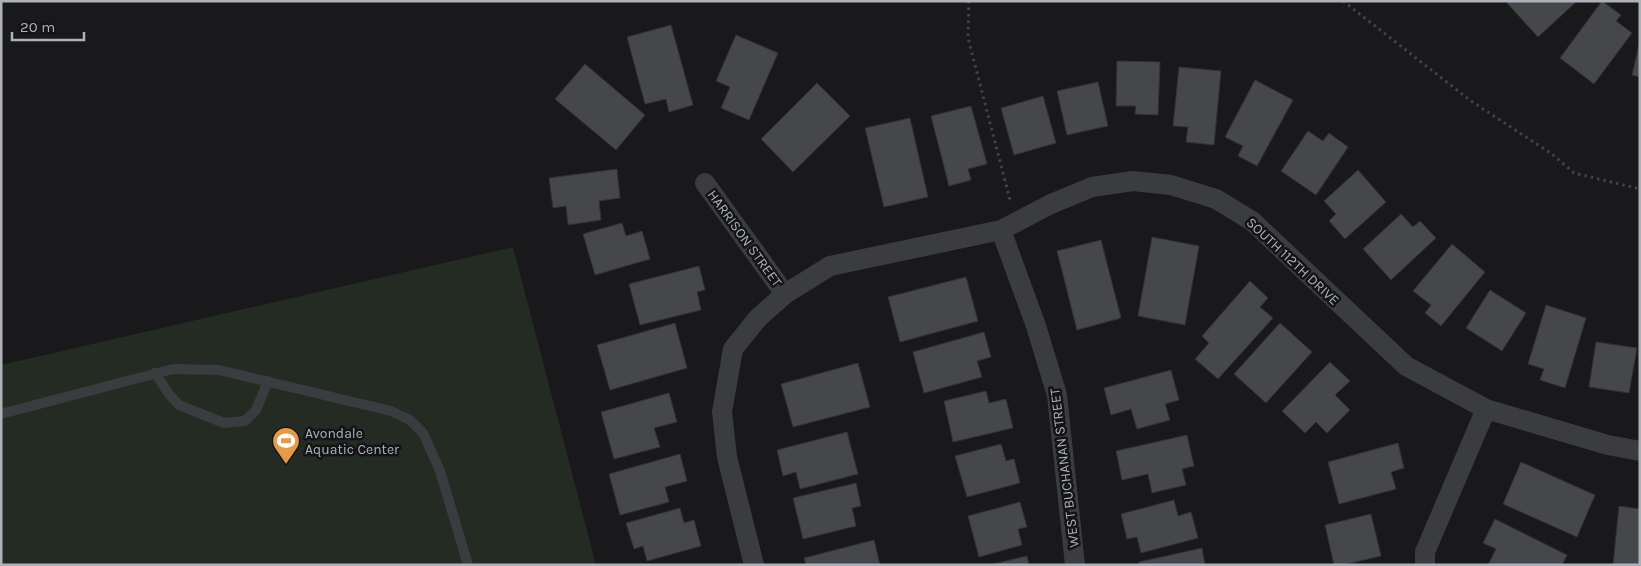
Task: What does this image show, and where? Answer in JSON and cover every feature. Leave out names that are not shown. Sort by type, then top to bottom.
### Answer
[{"type":"street","name":"SOUTH 112TH DRIVE","points":[[754,565],[727,457],[722,412],[733,349],[758,318],[785,294],[830,266],[1009,226],[1050,204],[1092,187],[1133,181],[1172,185],[1216,199],[1252,221],[1406,366],[1486,409],[1608,445],[1640,451]]},
{"type":"street","name":"HARRISON STREET","points":[[704,183],[785,294]]},
{"type":"street","name":"WEST BUCHANAN STREET","points":[[1009,226],[1057,395],[1075,565]]},
{"type":"street","points":[[1425,565],[1425,552],[1486,409]]},
{"type":"lane","points":[[1,414],[173,369],[219,370],[391,411],[410,420],[423,433],[440,471],[468,565]]},
{"type":"lane","points":[[156,373],[169,394],[179,405],[224,424],[245,421],[256,410],[268,381]]},
{"type":"path","points":[[969,1],[968,38],[1005,187],[1009,226]]},
{"type":"path","points":[[1343,1],[1471,101],[1552,154],[1574,173],[1640,189]]},
{"type":"shaded area","name":"Avondale Aquatic Center","points":[[513,247],[596,565],[1,565],[1,365]]},
{"type":"building","points":[[1509,1],[1577,1],[1538,37],[1507,3]]},
{"type":"building","points":[[1602,1],[1621,15],[1616,21],[1632,33],[1594,84],[1560,58]]},
{"type":"building","points":[[671,25],[693,105],[669,112],[666,99],[645,104],[627,37]]},
{"type":"building","points":[[736,35],[778,53],[749,120],[721,108],[730,87],[716,81]]},
{"type":"building","points":[[1640,41],[1640,77],[1632,75]]},
{"type":"building","points":[[1117,61],[1160,62],[1158,115],[1135,114],[1136,106],[1116,106]]},
{"type":"building","points":[[585,64],[645,115],[616,150],[555,99]]},
{"type":"building","points":[[1179,67],[1221,71],[1214,145],[1186,142],[1188,127],[1173,126]]},
{"type":"building","points":[[1255,80],[1293,100],[1257,166],[1238,156],[1243,146],[1225,137]]},
{"type":"building","points":[[1098,82],[1108,126],[1067,135],[1057,91]]},
{"type":"building","points":[[817,83],[850,116],[793,172],[761,139]]},
{"type":"building","points":[[1043,96],[1056,143],[1014,155],[1001,108]]},
{"type":"building","points":[[971,106],[987,164],[968,169],[971,180],[949,186],[931,116]]},
{"type":"building","points":[[910,118],[928,197],[884,207],[865,128]]},
{"type":"building","points":[[1308,131],[1323,141],[1329,133],[1348,147],[1316,195],[1281,171]]},
{"type":"building","points":[[617,169],[620,198],[599,201],[601,220],[568,225],[566,206],[553,208],[549,178]]},
{"type":"building","points":[[1358,170],[1386,202],[1345,239],[1329,221],[1336,214],[1324,201]]},
{"type":"building","points":[[1401,214],[1413,227],[1420,221],[1436,238],[1391,280],[1363,249]]},
{"type":"building","points":[[622,223],[626,236],[642,231],[650,259],[595,275],[583,234]]},
{"type":"building","points":[[1152,237],[1199,246],[1185,325],[1138,316]]},
{"type":"building","points":[[1101,240],[1121,318],[1077,330],[1057,251]]},
{"type":"building","points":[[1452,244],[1485,272],[1441,326],[1425,313],[1431,305],[1413,291]]},
{"type":"building","points":[[699,266],[705,290],[697,292],[701,310],[640,325],[629,284]]},
{"type":"building","points":[[966,277],[978,321],[900,342],[888,297]]},
{"type":"building","points":[[1250,281],[1268,298],[1260,307],[1273,318],[1218,379],[1195,359],[1209,343],[1202,336]]},
{"type":"building","points":[[1490,290],[1526,313],[1502,351],[1466,328]]},
{"type":"building","points":[[1546,305],[1586,318],[1565,388],[1540,380],[1544,369],[1528,364]]},
{"type":"building","points":[[675,323],[687,368],[610,390],[597,345]]},
{"type":"building","points":[[1280,323],[1312,352],[1266,403],[1234,374]]},
{"type":"building","points":[[984,332],[991,357],[977,361],[982,377],[924,393],[913,352]]},
{"type":"building","points":[[1596,342],[1637,348],[1629,393],[1589,387]]},
{"type":"building","points":[[1330,362],[1350,381],[1335,395],[1350,410],[1327,433],[1316,422],[1305,433],[1282,411]]},
{"type":"building","points":[[858,363],[870,407],[793,427],[781,384]]},
{"type":"building","points":[[1171,370],[1179,400],[1165,404],[1170,420],[1137,429],[1131,409],[1111,415],[1104,388]]},
{"type":"building","points":[[986,391],[989,403],[1006,399],[1013,428],[953,442],[944,401]]},
{"type":"building","points":[[669,393],[677,422],[654,428],[660,447],[614,459],[601,412]]},
{"type":"building","points":[[847,432],[858,474],[800,489],[796,472],[783,476],[777,450]]},
{"type":"building","points":[[1187,435],[1194,466],[1182,469],[1186,485],[1152,493],[1148,474],[1122,480],[1116,451]]},
{"type":"building","points":[[1398,443],[1404,468],[1391,472],[1396,489],[1339,504],[1328,462]]},
{"type":"building","points":[[1001,444],[1006,461],[1014,459],[1020,483],[967,497],[955,456]]},
{"type":"building","points":[[680,454],[687,481],[665,487],[669,502],[620,515],[609,474]]},
{"type":"building","points":[[1521,462],[1595,495],[1577,537],[1503,504]]},
{"type":"building","points":[[856,483],[861,506],[852,508],[856,526],[803,539],[793,498]]},
{"type":"building","points":[[1174,500],[1178,516],[1191,512],[1198,538],[1141,553],[1137,537],[1127,539],[1121,514]]},
{"type":"building","points":[[1020,502],[1027,527],[1018,529],[1022,545],[979,557],[968,516]]},
{"type":"building","points":[[1619,506],[1640,509],[1640,565],[1613,565]]},
{"type":"building","points":[[680,508],[684,523],[694,520],[701,546],[647,561],[643,546],[634,549],[626,523]]},
{"type":"building","points":[[1371,514],[1381,556],[1343,565],[1334,565],[1325,525]]},
{"type":"building","points":[[1495,519],[1567,555],[1562,565],[1488,565],[1496,549],[1483,543]]},
{"type":"building","points":[[874,540],[880,565],[806,565],[804,558]]},
{"type":"building","points":[[1202,548],[1205,565],[1139,565],[1139,562]]},
{"type":"building","points":[[1027,556],[1029,565],[989,565]]},
{"type":"place","name":"Avondale Aquatic Center","points":[[286,465]]}]
